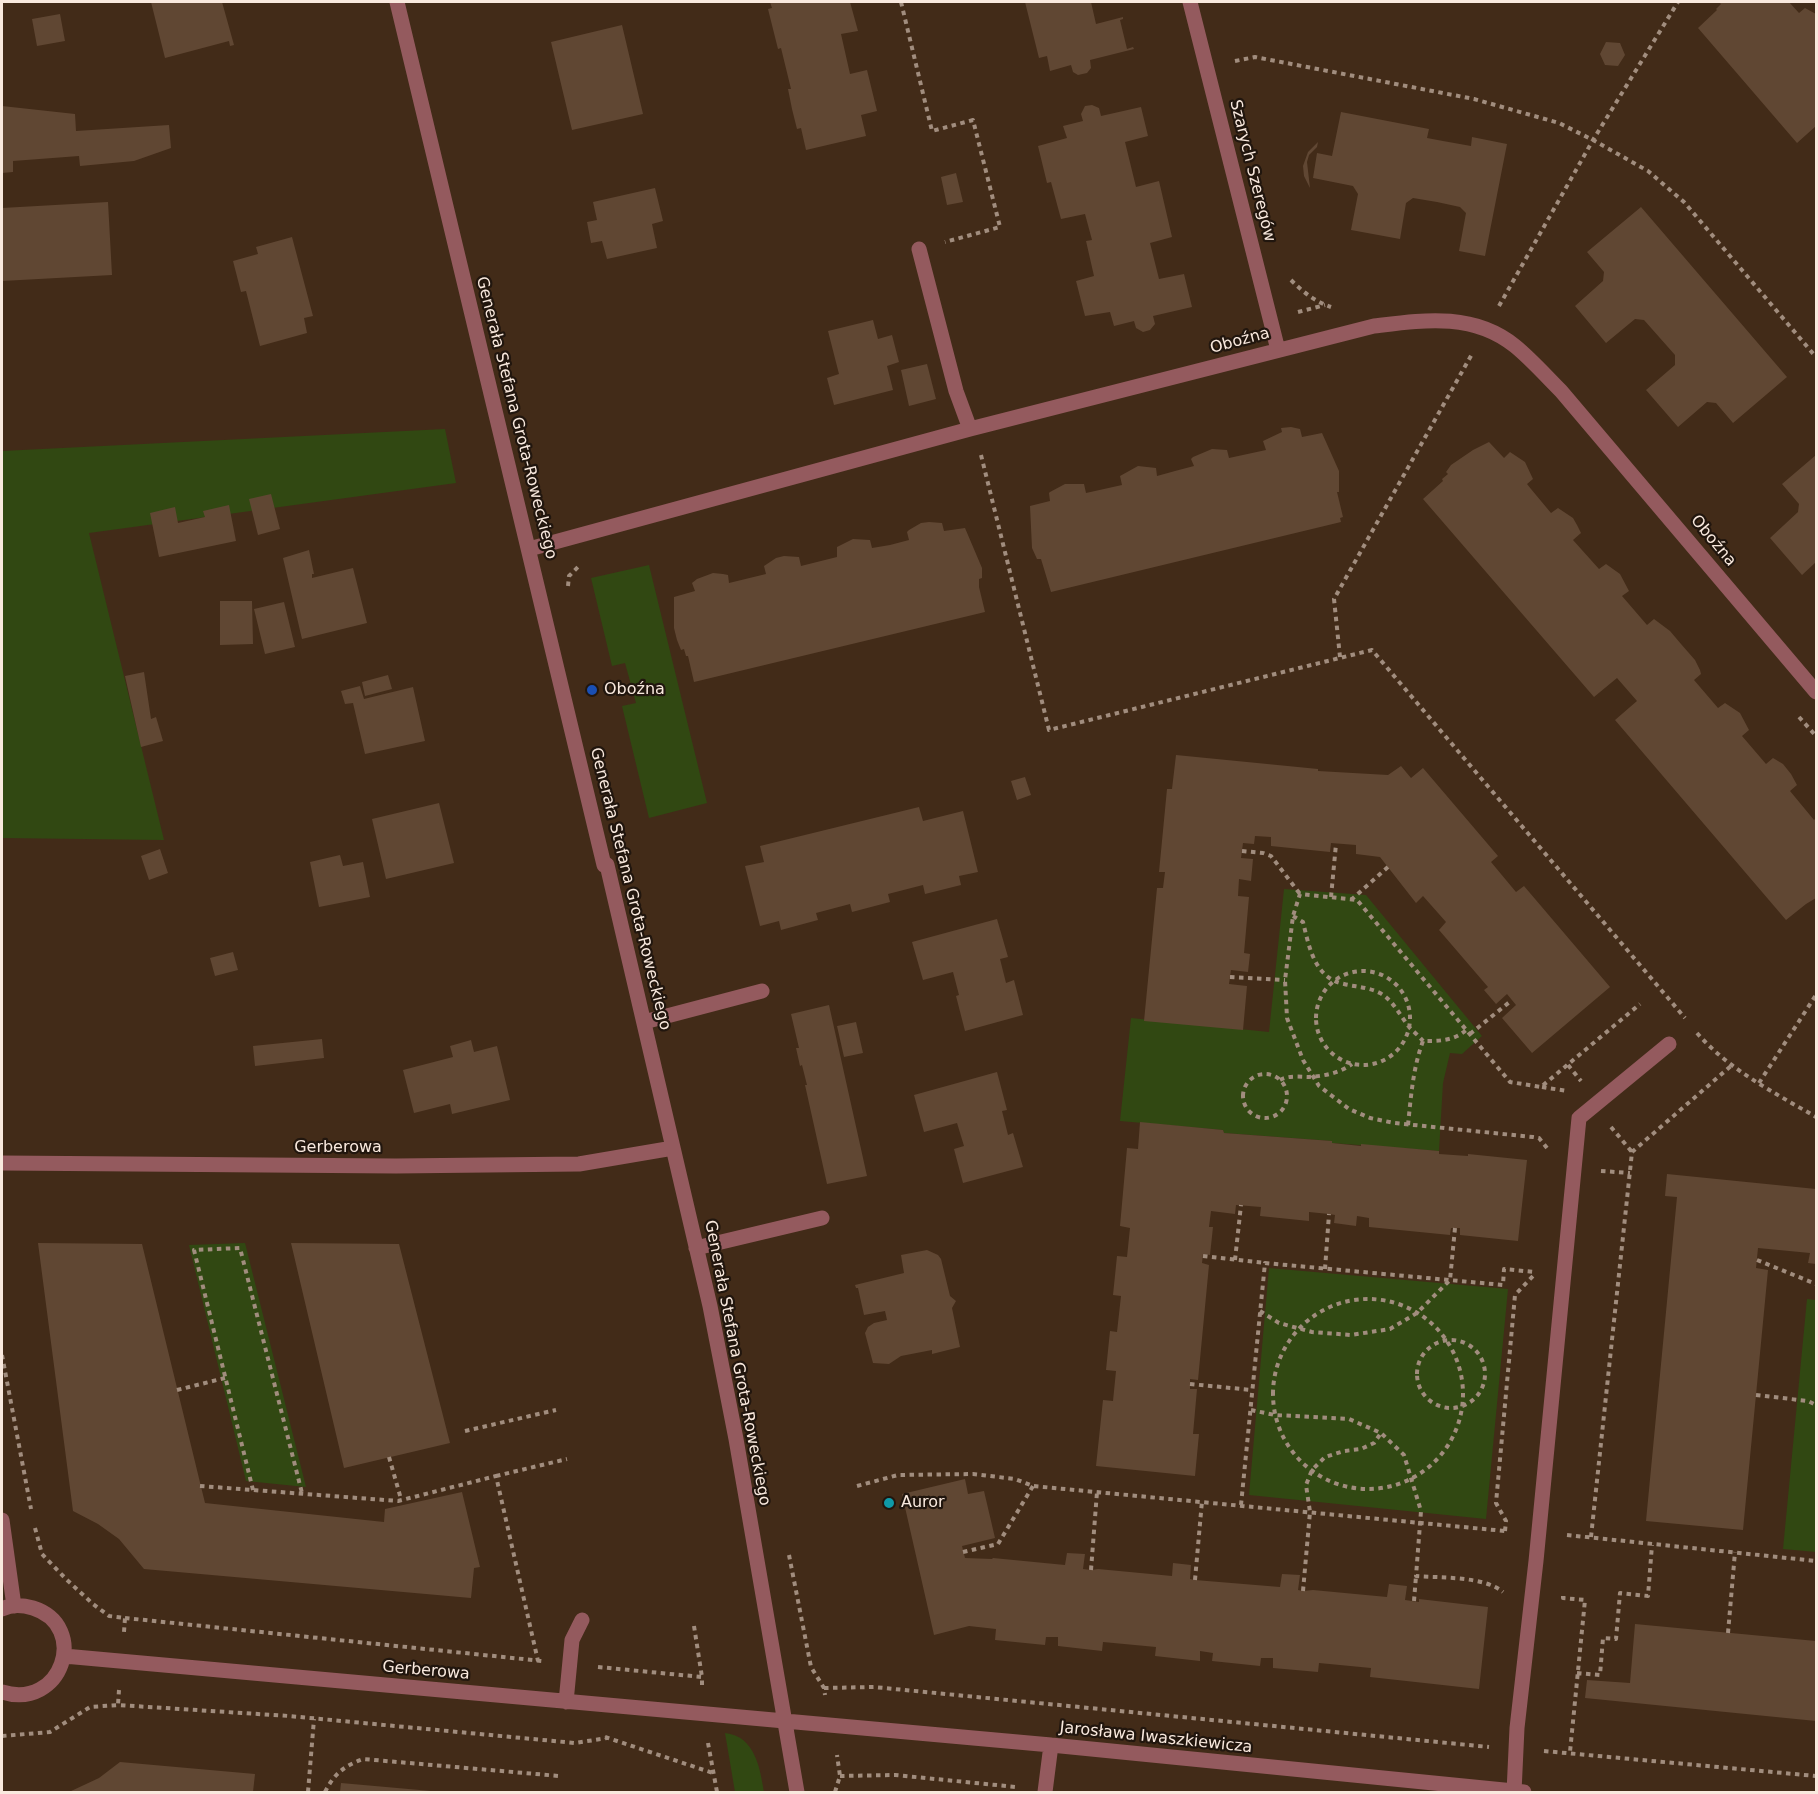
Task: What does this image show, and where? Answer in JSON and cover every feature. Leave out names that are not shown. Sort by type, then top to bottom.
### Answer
[{"type":"street","name":"Generała Stefana Grota-Roweckiego","points":[[397,2],[644,1022],[696,1248],[736,1439],[797,1792]]},
{"type":"street","name":"Szarych Szeregów","points":[[1190,2],[1278,350]]},
{"type":"street","points":[[919,249],[956,391],[970,429]]},
{"type":"street","name":"Oboźna","points":[[529,549],[970,429],[1374,326],[1425,319],[1454,320],[1487,328],[1514,346],[1562,391],[1816,692]]},
{"type":"street","points":[[644,1022],[762,991]]},
{"type":"street","points":[[1519,1792],[1516,1749],[1579,1118],[1669,1044]]},
{"type":"street","name":"Gerberowa","points":[[2,1163],[396,1166],[579,1164],[673,1148]]},
{"type":"street","points":[[696,1248],[822,1218]]},
{"type":"street","points":[[2,1520],[8,1607],[30,1607],[49,1616],[56,1624],[63,1639],[64,1656],[59,1671],[42,1689],[18,1696],[2,1692]]},
{"type":"street","points":[[566,1702],[572,1640],[582,1620]]},
{"type":"street","name":"Gerberowa","points":[[64,1656],[785,1721]]},
{"type":"street","name":"Jarosława Iwaszkiewicza","points":[[785,1721],[1519,1792]]},
{"type":"street","points":[[1046,1791],[1051,1745]]},
{"type":"path","points":[[901,2],[932,131],[974,120],[1000,227],[919,249]]},
{"type":"path","points":[[1340,657],[1334,599],[1593,140],[1678,2]]},
{"type":"path","points":[[1207,68],[1255,57],[1474,99],[1559,123],[1648,171],[1684,202],[1816,357]]},
{"type":"path","points":[[1463,352],[1479,358]]},
{"type":"path","points":[[970,429],[988,480],[1049,730],[1372,650],[1690,1023]]},
{"type":"path","points":[[1797,714],[1816,736]]},
{"type":"path","points":[[1330,897],[1336,843]]},
{"type":"path","points":[[1242,851],[1271,856],[1300,894],[1357,900],[1510,1082],[1572,1092]]},
{"type":"path","points":[[1351,900],[1388,867]]},
{"type":"path","points":[[1300,894],[1293,916],[1285,980],[1287,1018],[1303,1060],[1319,1086],[1350,1109],[1370,1118],[1408,1125],[1539,1138],[1548,1149],[1549,1155]]},
{"type":"path","points":[[1293,916],[1303,922],[1317,966],[1334,981],[1367,988],[1382,994],[1398,1009],[1423,1041],[1448,1040],[1468,1032],[1512,1000]]},
{"type":"path","points":[[1364,971],[1381,975],[1394,983],[1405,996],[1410,1011],[1410,1027],[1404,1043],[1393,1055],[1379,1062],[1363,1065],[1352,1064],[1333,1053],[1322,1041],[1317,1026],[1317,1009],[1323,993],[1334,981],[1348,974],[1364,971]]},
{"type":"path","points":[[1230,976],[1285,980]]},
{"type":"path","points":[[1759,1083],[1816,995]]},
{"type":"path","points":[[1541,1087],[1640,1004]]},
{"type":"path","points":[[1697,1033],[1732,1065],[1816,1117]]},
{"type":"path","points":[[1408,1125],[1412,1079],[1423,1041]]},
{"type":"path","points":[[1280,1080],[1286,1077],[1313,1077],[1342,1071],[1352,1064]]},
{"type":"path","points":[[1568,1065],[1583,1086]]},
{"type":"path","points":[[1591,1537],[1632,1152],[1732,1065]]},
{"type":"path","points":[[1268,1074],[1280,1080],[1286,1088],[1287,1096],[1285,1106],[1279,1113],[1268,1118],[1256,1117],[1246,1109],[1242,1097],[1246,1085],[1255,1076],[1268,1074]]},
{"type":"path","points":[[1235,1260],[1241,1205]]},
{"type":"path","points":[[1325,1269],[1329,1214]]},
{"type":"path","points":[[1260,1311],[1279,1323],[1297,1330],[1328,1334],[1369,1334],[1390,1329],[1417,1313],[1450,1280],[1455,1228]]},
{"type":"path","points":[[253,1490],[194,1250],[240,1248],[302,1493]]},
{"type":"path","points":[[1203,1256],[1503,1285],[1504,1269],[1535,1272]]},
{"type":"path","points":[[1757,1260],[1816,1284]]},
{"type":"path","points":[[1241,1505],[1265,1263]]},
{"type":"path","points":[[857,1486],[898,1475],[962,1474],[1015,1479],[1034,1486],[1505,1531],[1506,1521],[1496,1503],[1515,1295],[1530,1280],[1538,1266]]},
{"type":"path","points":[[1363,1299],[1389,1301],[1417,1313],[1434,1325],[1450,1345],[1460,1369],[1463,1406],[1460,1420],[1449,1443],[1433,1463],[1412,1479],[1389,1487],[1364,1489],[1339,1485],[1316,1475],[1297,1458],[1283,1438],[1275,1415],[1272,1393],[1275,1371],[1284,1350],[1297,1330],[1315,1315],[1330,1308],[1363,1299]]},
{"type":"path","points":[[1445,1340],[1460,1340],[1473,1346],[1482,1358],[1486,1372],[1483,1386],[1475,1398],[1463,1406],[1439,1407],[1425,1396],[1417,1380],[1417,1367],[1422,1354],[1432,1345],[1445,1340]]},
{"type":"path","points":[[177,1389],[225,1378]]},
{"type":"path","points":[[1190,1384],[1252,1390]]},
{"type":"path","points":[[1756,1395],[1808,1401],[1816,1405]]},
{"type":"path","points":[[465,1431],[556,1410]]},
{"type":"path","points":[[1251,1410],[1275,1415],[1349,1419],[1381,1433],[1404,1455],[1421,1511],[1414,1601]]},
{"type":"path","points":[[1303,1591],[1310,1512],[1306,1485],[1312,1470],[1325,1458],[1344,1451],[1361,1449],[1374,1443],[1381,1433]]},
{"type":"path","points":[[389,1457],[401,1499]]},
{"type":"path","points":[[200,1486],[398,1501],[567,1459]]},
{"type":"path","points":[[496,1476],[538,1661]]},
{"type":"path","points":[[963,1552],[999,1544],[1034,1486]]},
{"type":"path","points":[[1091,1570],[1097,1492]]},
{"type":"path","points":[[1195,1580],[1202,1501]]},
{"type":"path","points":[[1568,1545],[1569,1536]]},
{"type":"path","points":[[1608,1540],[1816,1561]]},
{"type":"path","points":[[1578,1673],[1600,1675],[1603,1638],[1616,1640],[1620,1593],[1648,1596],[1652,1545]]},
{"type":"path","points":[[1728,1633],[1735,1552]]},
{"type":"path","points":[[788,1554],[811,1667],[824,1688],[832,1727],[840,1776],[835,1792]]},
{"type":"path","points":[[1416,1576],[1479,1581],[1495,1585],[1504,1593],[1505,1602]]},
{"type":"path","points":[[1564,1587],[1563,1598],[1585,1600],[1570,1752]]},
{"type":"path","points":[[125,1618],[702,1677]]},
{"type":"path","points":[[694,1626],[702,1677],[704,1714],[717,1792]]},
{"type":"path","points":[[824,1688],[874,1687],[1490,1748],[1570,1752],[1816,1776]]},
{"type":"path","points":[[2,1736],[50,1732],[90,1707],[118,1705]]},
{"type":"path","points":[[308,1792],[315,1719]]},
{"type":"path","points":[[1490,1748],[1491,1737]]},
{"type":"path","points":[[607,1738],[713,1773]]},
{"type":"path","points":[[326,1792],[333,1777],[347,1765],[363,1759],[559,1776]]},
{"type":"path","points":[[840,1776],[895,1775],[1046,1791]]},
{"type":"green space","points":[[445,429],[456,483],[89,533],[164,840],[2,838],[2,451]]},
{"type":"green space","points":[[649,565],[707,803],[649,818],[622,706],[636,703],[625,663],[612,666],[591,578]]},
{"type":"green space","points":[[1284,889],[1366,895],[1482,1036],[1462,1054],[1450,1053],[1443,1083],[1439,1151],[1224,1133],[1223,1130],[1120,1121],[1131,1018],[1269,1032]]},
{"type":"green space","points":[[245,1243],[306,1487],[246,1481],[189,1245]]},
{"type":"green space","points":[[1269,1268],[1508,1289],[1486,1519],[1249,1495]]},
{"type":"green space","points":[[1807,1299],[1816,1300],[1816,1552],[1783,1549]]},
{"type":"green space","points":[[725,1733],[735,1735],[749,1747],[758,1764],[764,1792],[735,1792]]},
{"type":"building","points":[[151,2],[222,2],[234,45],[230,46],[229,41],[165,58]]},
{"type":"building","points":[[770,2],[850,2],[858,31],[841,34],[850,74],[867,70],[877,111],[861,115],[866,136],[806,150],[801,128],[797,129],[792,109],[788,89],[791,89],[768,9],[772,8]]},
{"type":"building","points":[[1025,2],[1091,2],[1096,24],[1123,17],[1120,20],[1127,49],[1133,47],[1134,49],[1090,60],[1091,68],[1087,73],[1078,75],[1073,72],[1071,65],[1050,71],[1047,56],[1039,58]]},
{"type":"building","points":[[1719,2],[1789,2],[1799,13],[1805,8],[1816,14],[1816,126],[1797,143],[1698,28],[1717,10],[1721,4]]},
{"type":"building","points":[[60,14],[65,41],[37,46],[32,19]]},
{"type":"building","points":[[622,25],[643,114],[572,130],[551,42]]},
{"type":"building","points":[[1606,42],[1620,43],[1625,55],[1618,66],[1605,65],[1600,54]]},
{"type":"building","points":[[1092,105],[1099,108],[1101,116],[1141,107],[1148,136],[1125,142],[1136,187],[1159,181],[1172,237],[1150,243],[1159,279],[1184,274],[1192,307],[1153,316],[1155,324],[1150,330],[1143,332],[1136,328],[1134,321],[1114,326],[1110,312],[1085,316],[1076,281],[1094,276],[1086,241],[1092,240],[1085,214],[1061,219],[1051,182],[1047,183],[1038,146],[1067,138],[1063,126],[1083,121],[1081,114],[1085,106]]},
{"type":"building","points":[[2,106],[75,114],[76,131],[169,125],[171,148],[134,161],[80,166],[79,156],[13,161],[13,172],[2,173]]},
{"type":"building","points":[[1341,112],[1429,129],[1427,138],[1471,146],[1472,137],[1507,144],[1485,256],[1459,251],[1466,213],[1460,207],[1437,202],[1413,198],[1406,203],[1400,239],[1351,230],[1358,194],[1353,186],[1313,178],[1317,153],[1332,156]]},
{"type":"building","points":[[1318,142],[1307,162],[1310,188],[1304,176],[1303,166],[1308,152]]},
{"type":"building","points":[[956,173],[963,202],[947,205],[941,177]]},
{"type":"building","points":[[655,188],[663,221],[652,224],[657,248],[607,259],[602,241],[591,243],[587,222],[597,220],[593,202]]},
{"type":"building","points":[[108,202],[112,275],[2,281],[2,208]]},
{"type":"building","points":[[1641,207],[1787,377],[1733,423],[1716,403],[1707,402],[1678,427],[1646,390],[1675,365],[1675,355],[1644,320],[1635,319],[1606,343],[1575,306],[1603,281],[1604,272],[1587,252]]},
{"type":"building","points":[[292,237],[313,316],[304,318],[307,333],[260,346],[246,291],[241,292],[233,261],[258,254],[256,247]]},
{"type":"building","points":[[873,320],[878,339],[892,335],[899,362],[887,366],[893,390],[834,405],[827,378],[839,374],[828,331]]},
{"type":"building","points":[[927,364],[936,399],[909,406],[901,370]]},
{"type":"building","points":[[1281,428],[1300,429],[1302,437],[1322,433],[1339,471],[1339,492],[1337,492],[1343,517],[1340,518],[1341,522],[1051,592],[1041,559],[1037,559],[1032,548],[1030,506],[1050,501],[1050,492],[1065,484],[1084,484],[1086,493],[1122,485],[1120,476],[1138,466],[1156,468],[1157,476],[1194,466],[1191,459],[1193,457],[1212,449],[1227,450],[1229,458],[1266,450],[1263,441],[1282,432]]},
{"type":"building","points":[[1489,442],[1504,458],[1510,452],[1525,462],[1533,479],[1527,484],[1551,513],[1558,508],[1573,518],[1581,533],[1573,540],[1599,569],[1606,564],[1620,574],[1629,591],[1622,596],[1647,625],[1654,619],[1670,631],[1695,660],[1701,674],[1694,680],[1718,708],[1725,703],[1740,713],[1749,730],[1742,736],[1766,764],[1773,758],[1783,764],[1791,774],[1797,785],[1790,791],[1814,820],[1816,818],[1816,898],[1786,920],[1615,720],[1637,701],[1617,678],[1594,697],[1423,499],[1443,481],[1451,465]]},
{"type":"building","points":[[1816,455],[1816,562],[1802,575],[1770,538],[1798,512],[1799,504],[1782,484]]},
{"type":"building","points":[[271,494],[280,529],[258,535],[249,499]]},
{"type":"building","points":[[229,505],[236,541],[159,557],[150,513],[175,507],[178,523],[205,517],[203,511]]},
{"type":"building","points":[[921,523],[942,523],[944,531],[965,528],[982,568],[979,587],[985,612],[694,682],[688,656],[684,649],[681,650],[674,628],[674,597],[695,591],[692,583],[697,579],[713,573],[723,574],[728,575],[729,583],[766,574],[764,566],[784,556],[799,557],[801,566],[837,557],[837,547],[853,539],[870,540],[872,548],[890,545],[909,540],[907,532],[909,530]]},
{"type":"building","points":[[309,550],[314,574],[312,578],[353,568],[367,623],[302,639],[283,558]]},
{"type":"building","points":[[220,601],[252,601],[253,644],[220,645]]},
{"type":"building","points":[[284,602],[295,647],[265,654],[254,609]]},
{"type":"building","points":[[144,672],[151,719],[156,717],[163,741],[141,747],[125,676]]},
{"type":"building","points":[[388,675],[392,689],[365,696],[362,682]]},
{"type":"building","points":[[360,686],[364,699],[413,687],[425,741],[365,754],[353,703],[345,704],[341,691]]},
{"type":"building","points":[[1176,755],[1318,769],[1318,771],[1388,775],[1401,766],[1411,778],[1423,768],[1498,856],[1491,862],[1516,892],[1524,886],[1610,987],[1532,1053],[1502,1018],[1516,1005],[1507,994],[1496,1004],[1484,990],[1488,987],[1439,930],[1446,922],[1423,896],[1416,903],[1380,857],[1356,854],[1356,845],[1331,843],[1330,852],[1271,846],[1271,837],[1255,836],[1254,844],[1243,843],[1241,858],[1253,859],[1251,881],[1239,879],[1238,896],[1249,897],[1244,953],[1250,954],[1248,972],[1231,970],[1229,984],[1247,986],[1243,1030],[1144,1021],[1157,888],[1163,888],[1165,872],[1159,872],[1167,789],[1172,789]]},
{"type":"building","points":[[1025,777],[1031,795],[1017,800],[1011,781]]},
{"type":"building","points":[[439,803],[454,863],[386,879],[372,819]]},
{"type":"building","points":[[919,807],[923,821],[963,811],[978,872],[959,876],[961,885],[925,894],[923,885],[888,894],[890,902],[852,912],[850,904],[816,913],[818,920],[781,930],[779,921],[760,926],[745,866],[764,862],[760,846]]},
{"type":"building","points":[[160,849],[168,873],[149,880],[141,856]]},
{"type":"building","points":[[340,855],[343,866],[363,862],[370,897],[319,907],[310,862]]},
{"type":"building","points":[[997,919],[1008,957],[1000,959],[1006,983],[1014,980],[1023,1015],[965,1031],[956,996],[959,995],[953,972],[923,980],[912,942]]},
{"type":"building","points":[[233,952],[238,970],[215,976],[210,958]]},
{"type":"building","points":[[829,1005],[867,1176],[827,1184],[805,1085],[807,1085],[796,1048],[799,1048],[791,1014]]},
{"type":"building","points":[[856,1022],[863,1053],[844,1057],[837,1026]]},
{"type":"building","points":[[322,1039],[324,1058],[255,1066],[253,1046]]},
{"type":"building","points":[[471,1040],[474,1052],[497,1046],[510,1100],[452,1114],[450,1104],[414,1113],[403,1070],[453,1057],[450,1046]]},
{"type":"building","points":[[997,1072],[1007,1110],[1002,1111],[1008,1135],[1013,1133],[1023,1167],[963,1183],[954,1149],[964,1146],[957,1123],[924,1132],[914,1095]]},
{"type":"building","points":[[1140,1122],[1223,1130],[1224,1133],[1439,1151],[1439,1154],[1468,1156],[1468,1154],[1527,1160],[1518,1241],[1460,1235],[1460,1228],[1451,1228],[1450,1235],[1369,1227],[1369,1218],[1357,1216],[1356,1226],[1334,1223],[1335,1215],[1329,1214],[1309,1212],[1309,1221],[1260,1216],[1261,1207],[1236,1205],[1235,1214],[1211,1211],[1209,1227],[1213,1227],[1210,1255],[1203,1254],[1202,1263],[1209,1265],[1198,1380],[1190,1379],[1190,1389],[1197,1389],[1193,1434],[1199,1434],[1195,1476],[1096,1466],[1103,1400],[1113,1401],[1116,1371],[1106,1370],[1110,1331],[1117,1332],[1121,1296],[1113,1295],[1117,1256],[1127,1257],[1130,1228],[1120,1226],[1127,1148],[1138,1149]]},
{"type":"building","points":[[1667,1174],[1816,1189],[1816,1264],[1808,1263],[1810,1253],[1758,1248],[1756,1268],[1768,1270],[1743,1530],[1646,1521],[1677,1197],[1665,1196]]},
{"type":"building","points":[[38,1243],[142,1244],[205,1503],[384,1522],[385,1509],[462,1492],[480,1567],[474,1568],[471,1598],[144,1569],[119,1539],[98,1524],[73,1511]]},
{"type":"building","points":[[291,1243],[399,1244],[450,1443],[344,1468]]},
{"type":"building","points":[[927,1250],[941,1259],[950,1296],[956,1301],[952,1308],[960,1347],[932,1354],[932,1350],[901,1356],[889,1364],[873,1363],[865,1333],[874,1323],[887,1320],[885,1311],[864,1315],[858,1288],[855,1285],[904,1273],[901,1255]]},
{"type":"building","points":[[965,1479],[968,1494],[984,1491],[995,1538],[962,1546],[965,1558],[993,1558],[1065,1565],[1067,1553],[1085,1554],[1083,1569],[1172,1576],[1173,1563],[1191,1565],[1190,1579],[1195,1580],[1280,1587],[1282,1574],[1300,1575],[1298,1590],[1303,1591],[1387,1597],[1389,1584],[1407,1586],[1405,1600],[1419,1602],[1419,1599],[1488,1607],[1479,1689],[1370,1677],[1371,1668],[1319,1663],[1318,1672],[1273,1668],[1273,1658],[1261,1658],[1260,1666],[1212,1661],[1213,1653],[1200,1651],[1200,1661],[1155,1656],[1156,1647],[1103,1642],[1102,1651],[1058,1646],[1058,1637],[1046,1637],[1045,1645],[995,1640],[996,1629],[969,1626],[934,1635],[902,1494]]},
{"type":"building","points":[[1635,1624],[1816,1641],[1816,1721],[1585,1698],[1587,1680],[1630,1683]]},
{"type":"building","points":[[120,1762],[255,1774],[253,1792],[69,1792],[99,1778]]},
{"type":"building","points":[[341,1783],[431,1791],[431,1792],[340,1792]]},
{"type":"place","name":"Oboźna","points":[[592,690]]},
{"type":"place","name":"Auror","points":[[889,1503]]}]
